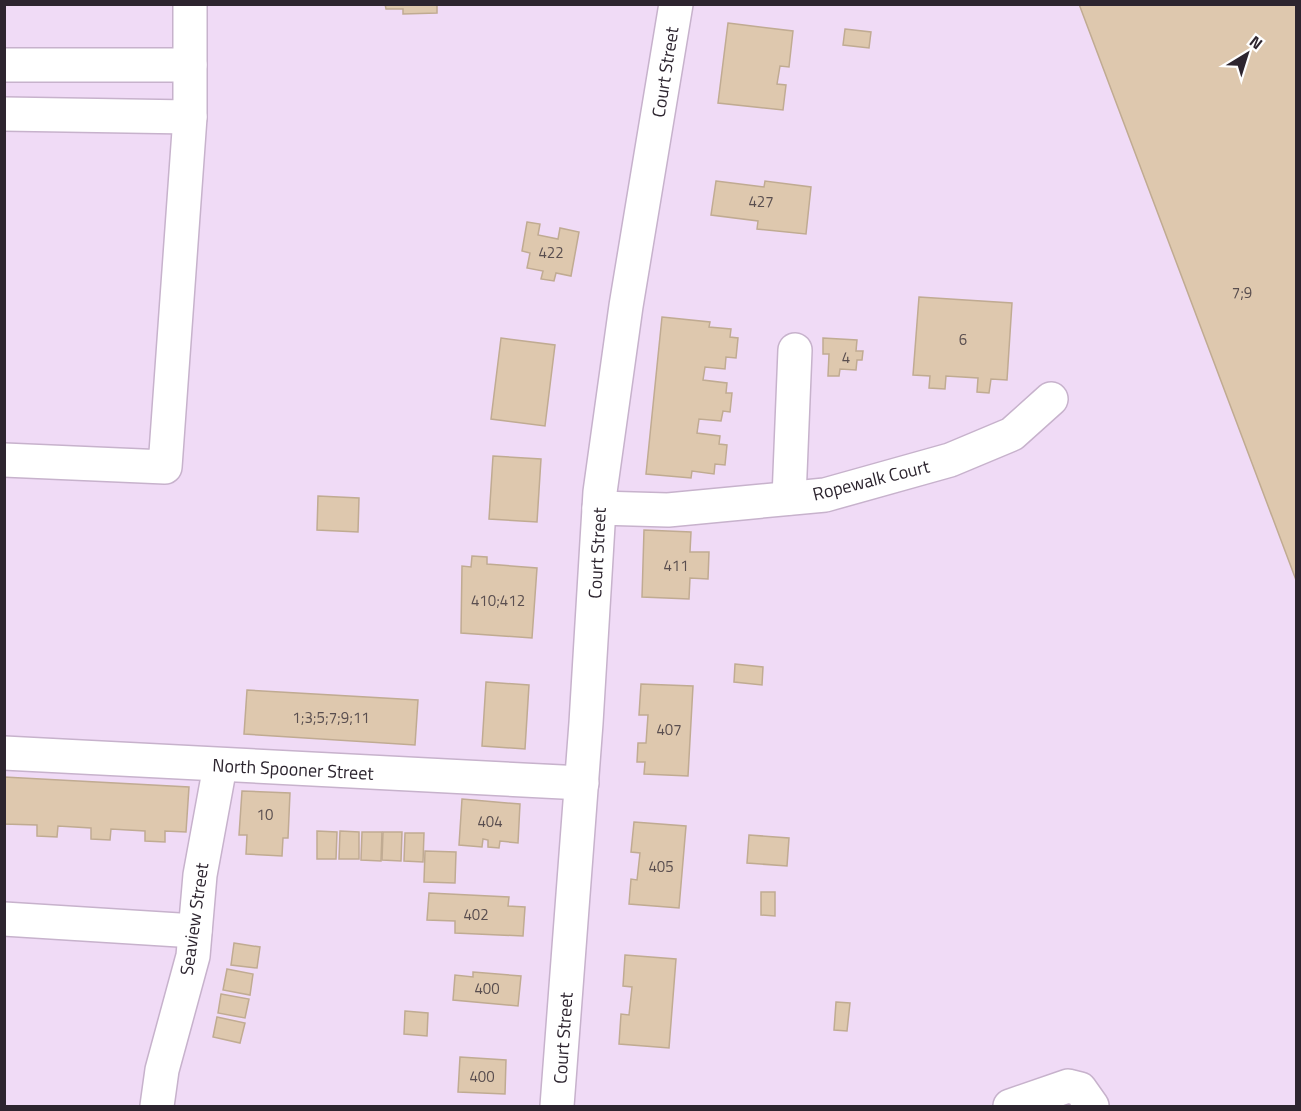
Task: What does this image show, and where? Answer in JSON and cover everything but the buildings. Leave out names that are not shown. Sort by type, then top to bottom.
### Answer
[{"type":"street","points":[[4,460],[165,467],[190,117],[190,4]]},
{"type":"street","name":"Court Street","points":[[557,1107],[582,783],[599,508],[626,306],[676,4]]},
{"type":"street","points":[[4,66],[190,65]]},
{"type":"street","points":[[4,114],[190,117]]},
{"type":"street","points":[[789,498],[795,350]]},
{"type":"street","name":"Ropewalk Court","points":[[599,508],[668,510],[825,495],[950,460],[1012,434],[1051,399]]},
{"type":"street","name":"North Spooner Street","points":[[4,753],[582,783]]},
{"type":"street","name":"Seaview Street","points":[[158,1107],[162,1070],[193,956],[200,875],[220,766]]},
{"type":"street","points":[[4,920],[195,931]]},
{"type":"street","points":[[1010,1107],[1068,1086],[1080,1089],[1092,1107]]}]
